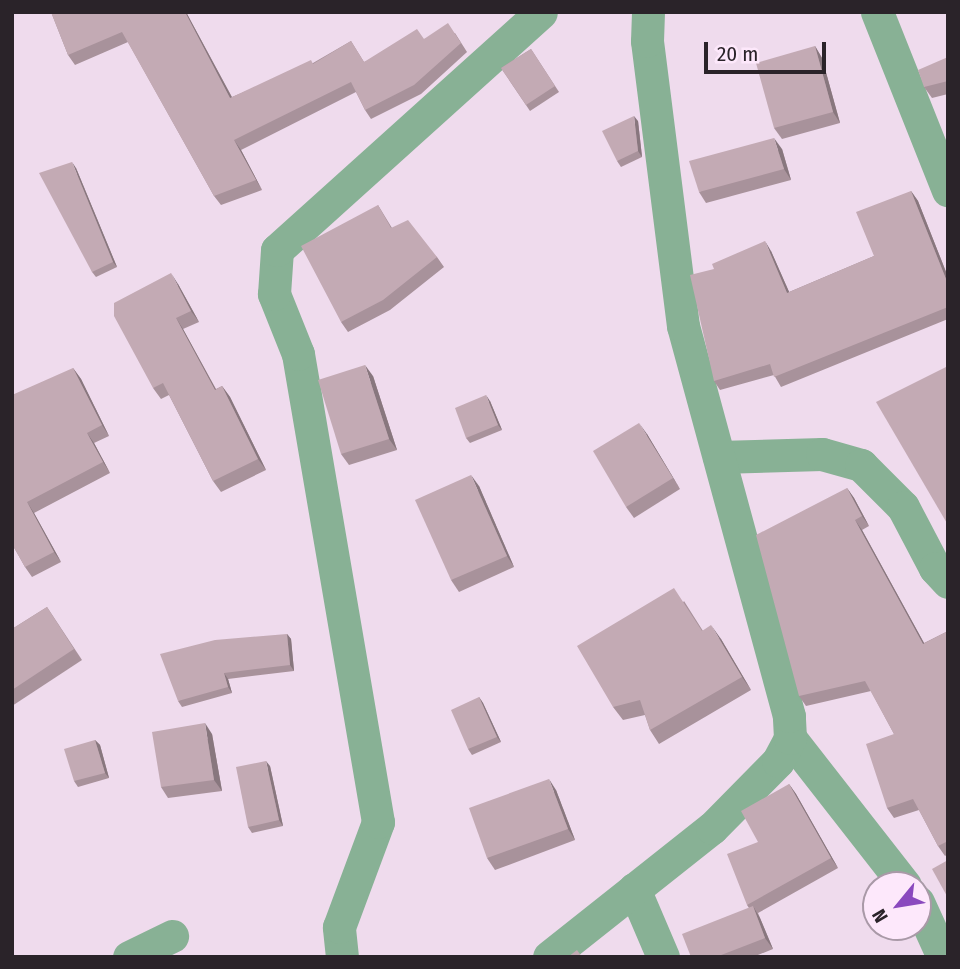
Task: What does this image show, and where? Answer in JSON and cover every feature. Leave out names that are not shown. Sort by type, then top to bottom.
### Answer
[{"type":"street","points":[[342,957],[339,927],[378,822],[374,782],[334,581],[298,354],[274,293],[273,269],[277,250],[541,12]]},
{"type":"street","points":[[549,957],[712,828],[778,761],[790,738],[789,716],[683,326],[647,41],[648,12]]},
{"type":"street","points":[[877,12],[948,190]]},
{"type":"street","points":[[719,457],[822,454],[861,466],[903,507],[934,569],[948,582]]},
{"type":"street","points":[[790,738],[894,871]]},
{"type":"street","points":[[635,889],[663,957]]},
{"type":"street","points":[[932,933],[943,957]]},
{"type":"street","points":[[129,957],[172,936]]},
{"type":"building","points":[[51,12],[185,12],[230,98],[311,60],[313,64],[351,41],[364,62],[417,29],[424,39],[448,23],[461,43],[414,85],[365,110],[351,82],[234,140],[256,180],[214,196],[122,32],[68,55]]},
{"type":"building","points":[[815,46],[833,112],[774,128],[756,63]]},
{"type":"building","points":[[531,49],[555,86],[526,105],[501,68]]},
{"type":"building","points":[[948,57],[948,81],[924,87],[918,70]]},
{"type":"building","points":[[634,116],[638,151],[617,161],[602,131]]},
{"type":"building","points":[[774,138],[784,169],[699,192],[689,161]]},
{"type":"building","points":[[72,162],[113,262],[92,272],[39,173]]},
{"type":"building","points":[[911,191],[948,284],[948,307],[774,377],[770,364],[714,381],[690,275],[714,269],[712,264],[765,241],[787,293],[874,256],[856,212]]},
{"type":"building","points":[[378,205],[391,228],[408,220],[437,257],[383,300],[341,322],[301,246]]},
{"type":"building","points":[[171,273],[191,311],[176,318],[215,390],[222,386],[258,459],[213,481],[163,383],[153,388],[114,316],[114,303]]},
{"type":"building","points":[[365,365],[389,439],[341,454],[318,380]]},
{"type":"building","points":[[946,367],[948,371],[948,525],[876,402]]},
{"type":"building","points":[[73,368],[102,425],[87,433],[103,462],[27,502],[54,552],[25,567],[12,544],[12,395]]},
{"type":"building","points":[[486,395],[498,425],[466,438],[455,408]]},
{"type":"building","points":[[639,423],[673,478],[626,507],[593,451]]},
{"type":"building","points":[[471,475],[507,556],[451,580],[415,500]]},
{"type":"building","points":[[847,488],[862,516],[855,520],[923,644],[948,631],[948,841],[938,846],[913,799],[887,808],[866,744],[894,734],[865,681],[799,696],[756,535]]},
{"type":"building","points":[[674,588],[702,631],[711,625],[742,677],[650,730],[640,700],[613,707],[577,646]]},
{"type":"building","points":[[47,607],[74,649],[12,690],[12,629]]},
{"type":"building","points":[[287,634],[290,665],[224,673],[228,687],[178,701],[160,654],[215,640]]},
{"type":"building","points":[[479,697],[497,737],[468,749],[451,710]]},
{"type":"building","points":[[205,723],[214,780],[161,787],[152,732]]},
{"type":"building","points":[[95,740],[105,773],[74,781],[64,749]]},
{"type":"building","points":[[266,761],[279,820],[248,827],[236,767]]},
{"type":"building","points":[[549,779],[568,829],[487,858],[469,808]]},
{"type":"building","points":[[789,784],[831,858],[747,905],[727,854],[758,842],[741,811]]},
{"type":"building","points":[[948,860],[948,898],[932,869]]},
{"type":"building","points":[[753,906],[765,938],[716,957],[691,957],[682,934]]},
{"type":"building","points":[[577,950],[582,957],[568,957]]}]
